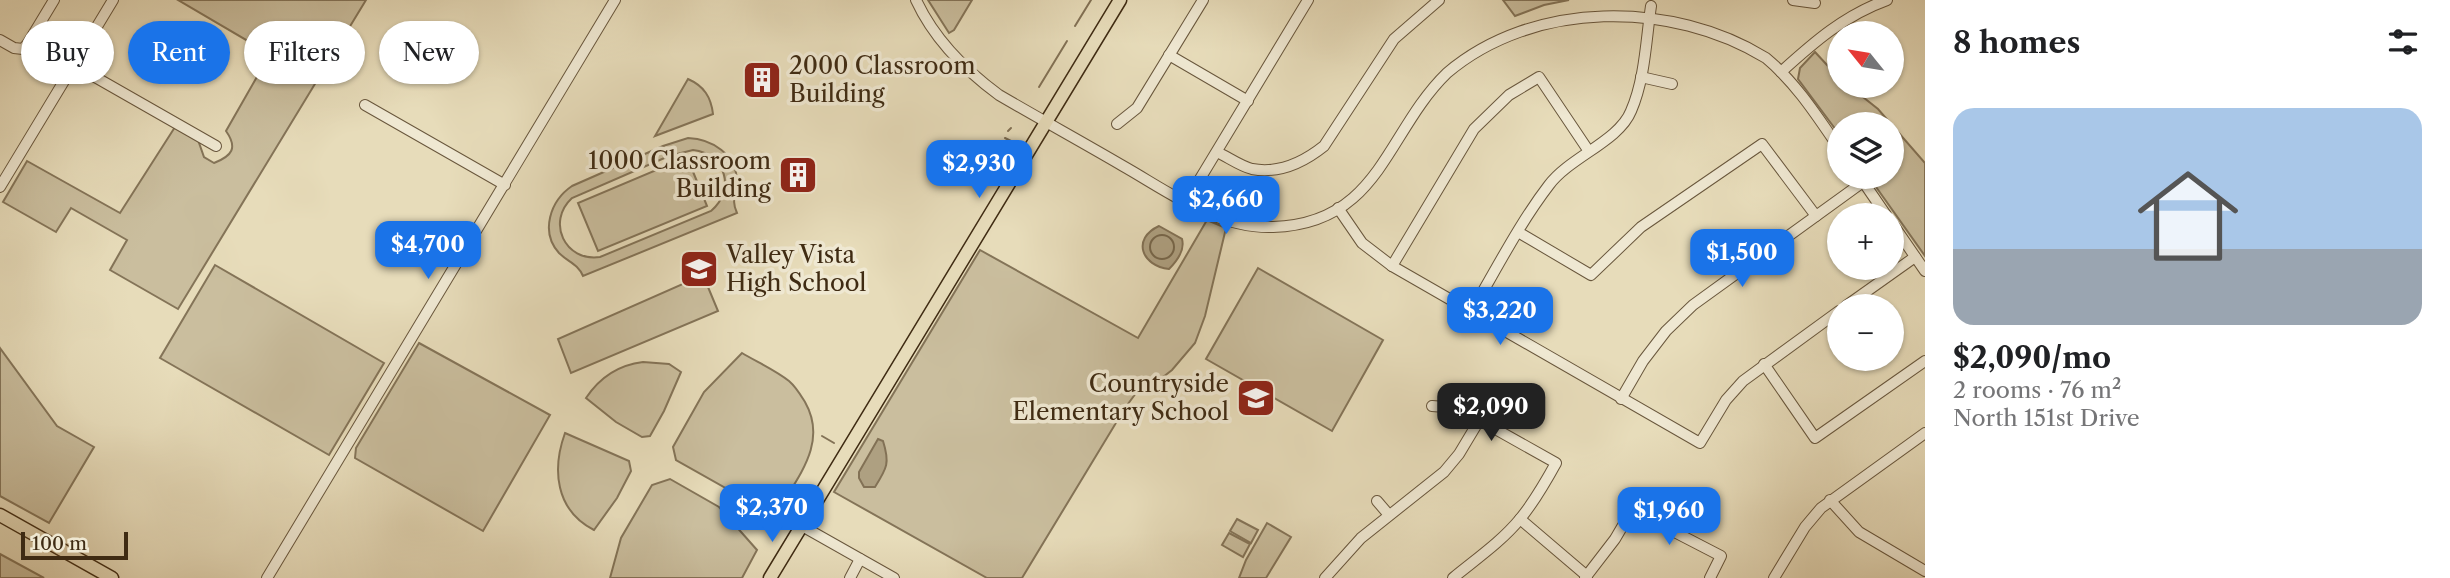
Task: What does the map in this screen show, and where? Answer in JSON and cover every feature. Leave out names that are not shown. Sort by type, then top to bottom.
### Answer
[{"type":"main road","points":[[770,578],[1120,0]]},
{"type":"main road","points":[[0,515],[112,578]]},
{"type":"street","points":[[0,40],[14,48],[23,49],[54,0]]},
{"type":"street","points":[[100,21],[113,0]]},
{"type":"street","points":[[267,578],[615,0]]},
{"type":"street","points":[[915,0],[949,50],[999,95],[1186,202],[1219,218],[1260,227],[1297,224],[1338,208],[1353,198],[1377,174],[1429,94],[1460,61],[1490,38],[1516,24],[1558,10]]},
{"type":"street","points":[[1117,124],[1137,108],[1203,0]]},
{"type":"street","points":[[1186,202],[1308,0]]},
{"type":"street","points":[[1217,152],[1251,169],[1271,170],[1308,158],[1325,146],[1394,39],[1440,0]]},
{"type":"street","points":[[1793,0],[1815,3]]},
{"type":"street","points":[[1781,72],[1828,30],[1854,14],[1884,1]]},
{"type":"street","points":[[1471,312],[1550,182],[1588,150],[1614,134],[1631,112],[1655,7],[1640,5]]},
{"type":"street","points":[[1685,13],[1741,39],[1781,72],[1805,99],[1827,131]]},
{"type":"street","points":[[1169,55],[1248,101]]},
{"type":"street","points":[[1392,266],[1474,129],[1509,95],[1539,77],[1588,150]]},
{"type":"street","points":[[1641,77],[1672,84]]},
{"type":"street","points":[[0,187],[62,84]]},
{"type":"street","points":[[107,84],[216,146]]},
{"type":"street","points":[[365,105],[505,185]]},
{"type":"street","points":[[1518,232],[1591,275],[1641,227],[1762,144],[1816,216]]},
{"type":"street","points":[[1621,399],[1643,361],[1693,305],[1849,189]]},
{"type":"street","points":[[1338,208],[1362,243],[1392,266],[1700,443],[1726,400],[1743,381],[1827,319]]},
{"type":"street","points":[[1904,241],[1925,271]]},
{"type":"street","points":[[1863,294],[1915,257]]},
{"type":"street","points":[[1764,364],[1815,438],[1925,361]]},
{"type":"street","points":[[1432,406],[1458,408],[1556,463],[1537,497],[1520,519],[1502,539],[1453,578]]},
{"type":"street","points":[[1325,578],[1361,538],[1444,472],[1459,454],[1480,419]]},
{"type":"street","points":[[1774,578],[1805,527],[1830,500],[1925,433]]},
{"type":"street","points":[[1830,500],[1858,532],[1925,571]]},
{"type":"street","points":[[1377,501],[1389,515]]},
{"type":"street","points":[[1520,519],[1586,577],[1615,539],[1632,510],[1721,556],[1710,578]]},
{"type":"street","points":[[802,526],[894,578]]},
{"type":"street","points":[[849,578],[860,559]]},
{"type":"shaded area","points":[[178,0],[366,0],[353,21],[244,21],[244,39],[230,31],[230,21],[214,21]]},
{"type":"shaded area","points":[[928,0],[972,0],[954,30],[949,33]]},
{"type":"shaded area","points":[[1503,0],[1569,0],[1544,5],[1515,16]]},
{"type":"shaded area","points":[[1815,52],[1827,65],[1827,98],[1864,98],[1881,112],[1827,112],[1827,118],[1798,79],[1800,68]]},
{"type":"shaded area","points":[[688,79],[706,93],[713,114],[655,136]]},
{"type":"shaded area","points":[[253,84],[315,84],[178,309],[110,270],[127,240],[71,208],[56,232],[3,202],[27,161],[120,213],[175,127],[198,140],[204,157],[214,163],[231,151],[232,142],[226,131]]},
{"type":"shaded area","points":[[688,138],[706,141],[721,150],[736,171],[734,203],[737,213],[583,276],[553,245],[549,227],[553,208],[564,192],[572,186],[663,146]],"holes":[[[693,150],[713,158],[724,174],[723,193],[719,203],[711,211],[600,257],[577,253],[563,238],[560,218],[572,198],[669,156]]]},
{"type":"shaded area","points":[[1904,139],[1925,163],[1925,256],[1904,226],[1904,203],[1887,203],[1878,189],[1904,189]]},
{"type":"shaded area","points":[[687,157],[707,206],[598,251],[578,203]]},
{"type":"shaded area","points":[[1207,220],[1226,228],[1205,316],[1195,343],[1172,370],[1158,381],[1139,389],[1125,408],[1022,578],[987,578],[834,492],[980,250],[1138,338]]},
{"type":"shaded area","points":[[215,265],[384,363],[329,455],[160,358]]},
{"type":"shaded area","points":[[1258,268],[1383,340],[1332,431],[1206,359]]},
{"type":"shaded area","points":[[703,275],[718,311],[571,373],[558,339]]},
{"type":"shaded area","points":[[419,343],[550,415],[483,531],[355,458],[356,448]]},
{"type":"shaded area","points":[[0,348],[57,426],[94,447],[49,523],[0,496]]},
{"type":"shaded area","points":[[742,353],[789,381],[805,402],[811,416],[813,441],[810,454],[784,501],[731,491],[676,460],[673,447],[704,392]]},
{"type":"shaded area","points":[[643,362],[669,364],[681,372],[650,436],[642,437],[616,422],[586,398],[610,373]]},
{"type":"shaded area","points":[[565,433],[629,461],[631,471],[617,498],[594,530],[581,522],[571,511],[560,488],[559,461]]},
{"type":"shaded area","points":[[670,479],[719,507],[757,550],[742,578],[610,578],[621,538],[652,485]]},
{"type":"shaded area","points":[[1237,519],[1258,530],[1251,543],[1230,531]]},
{"type":"shaded area","points":[[1267,523],[1291,537],[1266,578],[1239,578],[1246,560]]},
{"type":"shaded area","points":[[1229,533],[1250,544],[1243,557],[1222,545]]},
{"type":"shaded area","points":[[0,554],[44,578],[0,578]]},
{"type":"water","points":[[1159,226],[1182,239],[1180,255],[1169,269],[1152,263],[1143,251],[1145,238]]},
{"type":"water","points":[[878,439],[883,441],[886,465],[875,487],[864,487],[859,472]]},
{"type":"waterway","points":[[1075,26],[1091,0]]},
{"type":"waterway","points":[[1039,87],[1067,41]]},
{"type":"waterway","points":[[1008,131],[1011,128]]},
{"type":"waterway","points":[[1005,138],[1017,144]]},
{"type":"waterway","points":[[822,436],[834,443]]},
{"type":"place","name":"2000 Classroom Building","points":[[762,80]]},
{"type":"place","name":"1000 Classroom Building","points":[[798,175]]},
{"type":"place","name":"Valley Vista High School","points":[[699,269]]},
{"type":"place","name":"Countryside Elementary School","points":[[1256,398]]}]
